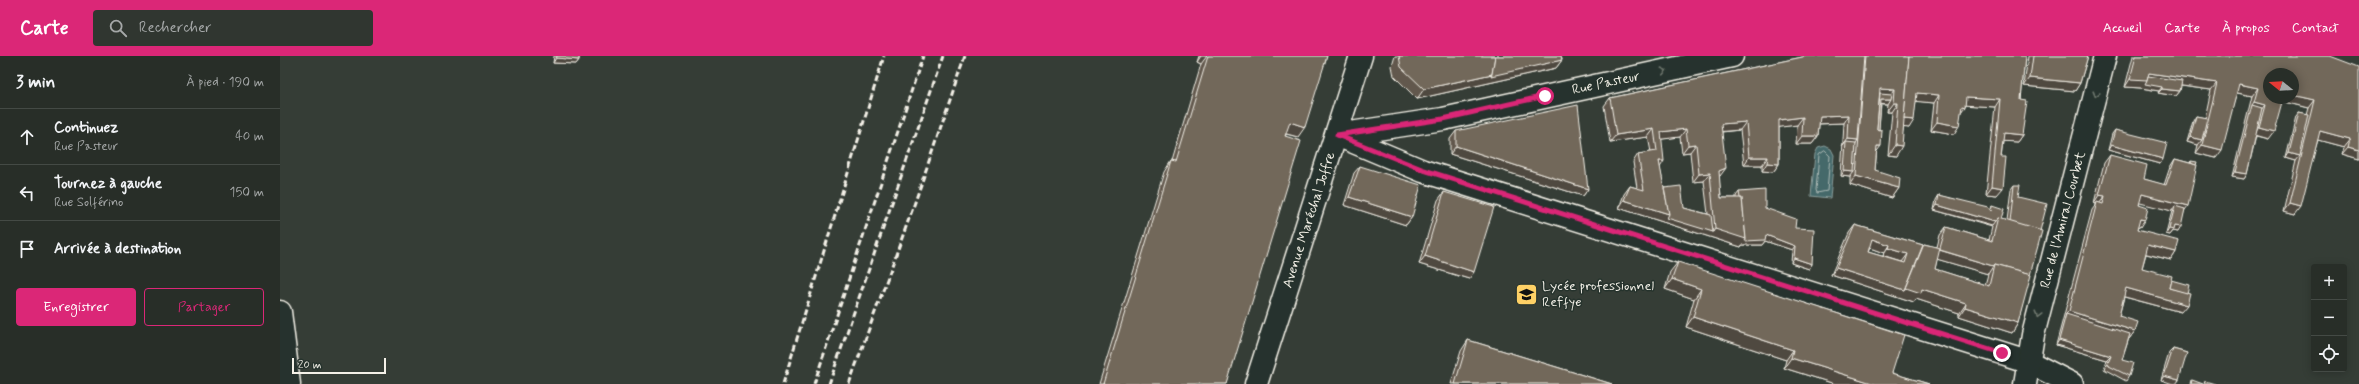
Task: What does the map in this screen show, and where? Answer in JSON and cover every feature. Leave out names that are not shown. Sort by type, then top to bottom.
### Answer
[{"type":"street","name":"Avenue Maréchal Joffre","points":[[1256,384],[1337,135],[1361,56]]},
{"type":"street","name":"Rue Pasteur","points":[[1337,135],[1443,119],[1732,56]]},
{"type":"street","name":"Rue de l'Amiral Courbet","points":[[2024,384],[2027,361],[2105,56]]},
{"type":"street","points":[[1337,135],[1424,170],[2027,361],[2072,384]]},
{"type":"street","points":[[280,312],[289,384]]},
{"type":"water","points":[[1825,146],[1831,149],[1834,155],[1830,198],[1811,196],[1815,154],[1818,148]]},
{"type":"building","points":[[557,56],[579,56],[579,60],[556,58]]},
{"type":"building","points":[[1208,56],[1327,56],[1305,127],[1290,122],[1285,136],[1301,141],[1227,384],[1103,384],[1171,161],[1176,162]]},
{"type":"building","points":[[1399,56],[1495,56],[1492,74],[1424,89],[1401,67]]},
{"type":"building","points":[[1495,56],[1561,56],[1562,60],[1491,76]]},
{"type":"building","points":[[1807,56],[1864,56],[1858,140],[1848,139],[1849,115],[1820,116],[1818,136],[1802,136],[1803,117],[1779,120],[1779,164],[1767,163],[1768,157],[1749,157],[1746,122],[1721,124],[1726,168],[1719,171],[1721,198],[1742,198],[1746,239],[1715,229],[1710,173],[1699,174],[1696,144],[1688,145],[1686,129],[1661,132],[1664,161],[1659,161],[1669,214],[1624,200],[1630,186],[1644,190],[1638,154],[1657,151],[1654,129],[1616,135],[1610,98]]},
{"type":"building","points":[[1865,56],[1909,56],[1902,146],[1895,145],[1898,103],[1894,103],[1895,89],[1880,88],[1877,129],[1882,130],[1881,146],[1877,146],[1875,170],[1900,178],[1899,188],[1856,176]]},
{"type":"building","points":[[1909,56],[2025,56],[2021,100],[2027,101],[2022,135],[2004,133],[2001,157],[2006,157],[2003,188],[1992,186],[2000,99],[1966,97],[1965,107],[1962,106],[1959,126],[1937,122],[1939,95],[1917,93],[1914,120],[1904,119]]},
{"type":"building","points":[[2033,56],[2088,56],[2080,83],[2030,78]]},
{"type":"building","points":[[2136,56],[2330,56],[2359,67],[2359,150],[2348,147],[2350,139],[2320,131],[2301,206],[2290,203],[2315,100],[2299,96],[2299,68],[2263,68],[2263,104],[2281,104],[2274,131],[2259,127],[2265,105],[2254,102],[2258,88],[2239,84],[2222,150],[2202,145],[2217,83],[2149,73],[2147,80],[2130,79]]},
{"type":"building","points":[[2148,76],[2182,81],[2180,91],[2162,89],[2162,87],[2145,84]]},
{"type":"building","points":[[1880,93],[1892,94],[1891,99],[1881,99],[1879,130],[1877,129]]},
{"type":"building","points":[[1578,105],[1588,189],[1456,146],[1456,131]]},
{"type":"building","points":[[2252,105],[2262,108],[2247,174],[2235,172]]},
{"type":"building","points":[[2299,113],[2309,115],[2300,156],[2289,153]]},
{"type":"building","points":[[2196,116],[2207,118],[2202,140],[2190,137]]},
{"type":"building","points":[[2115,130],[2167,143],[2163,159],[2111,145]]},
{"type":"building","points":[[1846,142],[1856,143],[1854,172],[1844,171]]},
{"type":"building","points":[[2110,155],[2147,165],[2144,179],[2166,185],[2175,159],[2197,165],[2188,206],[2142,194],[2139,205],[2148,208],[2145,220],[2140,219],[2137,230],[2179,241],[2176,252],[2148,245],[2142,268],[2172,276],[2169,288],[2190,293],[2187,305],[2126,288],[2119,316],[2138,322],[2135,331],[2069,311],[2097,202],[2103,204],[2105,196],[2099,195]]},
{"type":"building","points":[[2191,161],[2197,162],[2196,165],[2191,163]]},
{"type":"building","points":[[1360,166],[1421,185],[1412,217],[1349,197]]},
{"type":"building","points":[[2014,185],[2020,185],[2018,197],[2047,204],[2040,231],[2010,222]]},
{"type":"building","points":[[1681,186],[1684,208],[1711,215],[1713,232],[1667,218],[1669,214],[1664,188]]},
{"type":"building","points":[[1765,190],[1765,208],[1796,219],[1795,228],[1814,229],[1812,264],[1794,258],[1795,246],[1766,235],[1765,240],[1745,241],[1742,198],[1740,198],[1739,192]]},
{"type":"building","points":[[1444,192],[1494,207],[1474,272],[1425,256]]},
{"type":"building","points":[[1939,195],[1988,207],[1991,211],[1992,205],[2004,209],[2001,219],[1998,218],[1995,222],[1937,205]]},
{"type":"building","points":[[2175,206],[2185,209],[2181,227],[2175,226],[2174,230],[2169,229]]},
{"type":"building","points":[[1998,218],[2042,231],[2030,275],[1994,265],[1993,266],[1940,250],[1946,227],[1992,241]]},
{"type":"building","points":[[1855,225],[1923,245],[1905,290],[1836,268]],"holes":[[[1872,239],[1889,245],[1888,248],[1908,254],[1905,263],[1868,252]]]},
{"type":"building","points":[[1924,244],[1940,248],[1935,269],[1989,286],[1994,265],[2031,275],[2018,323],[1965,307],[1966,303],[1922,289],[1921,293],[1906,288]]},
{"type":"building","points":[[1678,262],[1904,335],[1892,373],[1929,384],[1875,384],[1791,358],[1793,350],[1693,317],[1701,289],[1672,279]]},
{"type":"building","points":[[2171,280],[2189,285],[2187,293],[2169,288]]},
{"type":"building","points":[[2066,314],[2130,334],[2122,360],[2133,363],[2129,376],[2107,365],[2111,356],[2059,340]]},
{"type":"building","points":[[1468,340],[1612,384],[1455,384]]},
{"type":"building","points":[[2173,349],[2187,353],[2179,380],[2164,376]]},
{"type":"building","points":[[2192,380],[2203,384],[2191,384]]},
{"type":"building","points":[[2205,381],[2215,384],[2204,384]]},
{"type":"railway","points":[[783,384],[884,56]]},
{"type":"railway","points":[[814,384],[923,56]]},
{"type":"railway","points":[[829,384],[943,56]]},
{"type":"railway","points":[[849,384],[914,205],[965,56]]},
{"type":"place","name":"Lycée professionnel Reffye","points":[[1527,294]]},
{"type":"route","points":[[1545,96],[1443,119],[1337,135],[1424,170],[2002,353]]}]
